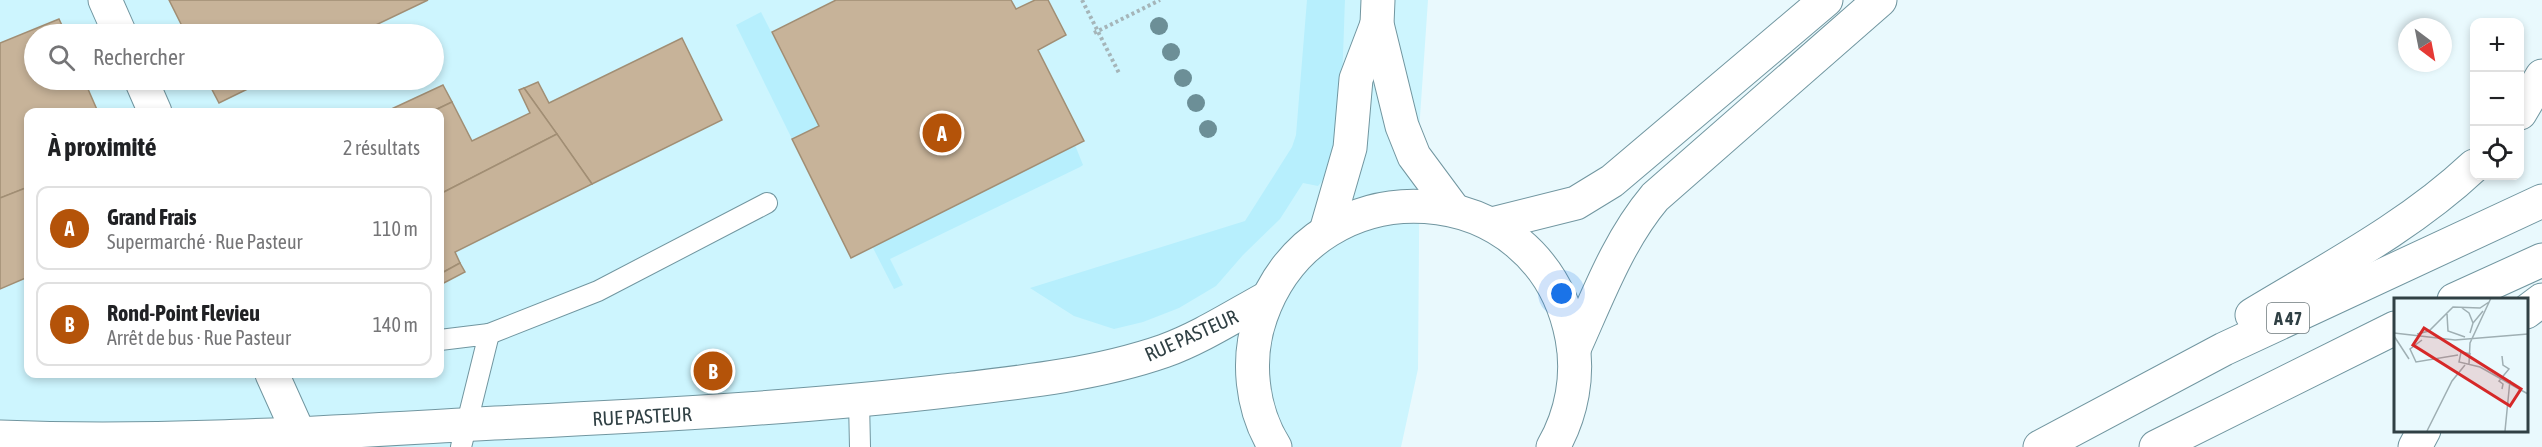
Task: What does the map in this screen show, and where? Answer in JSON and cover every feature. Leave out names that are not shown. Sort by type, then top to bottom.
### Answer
[{"type":"main road","points":[[105,0],[116,24]]},
{"type":"main road","points":[[1492,225],[1576,202],[1612,181],[1826,0]]},
{"type":"main road","points":[[1574,348],[1624,240],[1655,197],[1880,0]]},
{"type":"main road","points":[[1378,12],[1402,126],[1414,156],[1454,210]]},
{"type":"main road","points":[[1326,231],[1350,148],[1356,79],[1378,12]]},
{"type":"main road","points":[[2524,106],[2542,76]]},
{"type":"main road","points":[[145,90],[153,108]]},
{"type":"main road","points":[[2039,447],[2397,227],[2447,191],[2470,170]]},
{"type":"main road","name":"A 47","points":[[2039,447],[2224,349],[2542,201]]},
{"type":"main road","points":[[1275,447],[1259,413],[1253,384],[1253,355],[1257,326],[1267,298],[1292,261],[1326,231],[1374,210],[1427,206],[1454,210],[1492,225],[1532,256],[1548,276],[1561,299],[1574,348],[1575,374],[1572,398],[1565,422],[1553,447]]},
{"type":"main road","points":[[2458,298],[2542,260]]},
{"type":"main road","name":"RUE PASTEUR","points":[[0,437],[62,440],[299,440],[463,436],[714,412],[859,401],[1020,382],[1131,361],[1166,350],[1267,298]]},
{"type":"main road","points":[[2527,311],[2542,300]]},
{"type":"main road","points":[[2156,447],[2394,328]]},
{"type":"main road","points":[[274,378],[299,440]]},
{"type":"main road","points":[[2415,447],[2423,432]]},
{"type":"lane","points":[[444,339],[489,333],[598,291],[767,203]]},
{"type":"lane","points":[[463,436],[489,333]]},
{"type":"lane","points":[[859,401],[860,447]]},
{"type":"path","points":[[1082,0],[1119,74]]},
{"type":"path","points":[[1096,32],[1160,0]]},
{"type":"shaded area","points":[[0,0],[1428,0],[1420,117],[1418,369],[1401,447],[0,447]]},
{"type":"shaded area","points":[[1307,0],[1345,0],[1337,126],[1327,172],[1318,186],[1303,183],[1280,219],[1243,255],[1216,286],[1179,308],[1143,322],[1114,329],[1074,316],[1030,288],[1245,221],[1292,147],[1296,135]]},
{"type":"shaded area","points":[[761,12],[819,126],[792,139],[736,25]]},
{"type":"shaded area","points":[[1075,145],[1083,165],[1080,167],[890,259],[903,285],[894,289],[872,246]]},
{"type":"building","points":[[169,0],[428,0],[378,24],[181,24]]},
{"type":"building","points":[[836,0],[1011,0],[1016,9],[1035,0],[1048,0],[1066,35],[1038,50],[1084,141],[851,258],[792,139],[819,126],[772,32]]},
{"type":"building","points":[[59,19],[61,24],[47,24]]},
{"type":"building","points":[[24,33],[24,90],[88,90],[96,108],[24,108],[24,189],[0,198],[0,43]]},
{"type":"building","points":[[682,38],[722,120],[592,184],[524,88],[538,82],[549,103]]},
{"type":"building","points":[[444,87],[452,102],[439,108],[394,108],[432,90],[444,90]]},
{"type":"building","points":[[524,88],[557,134],[444,192],[444,108],[439,108],[452,102],[472,141],[530,113],[519,90]]},
{"type":"building","points":[[212,90],[246,90],[219,103]]},
{"type":"building","points":[[557,134],[592,184],[455,252],[460,263],[444,272],[444,192]]},
{"type":"building","points":[[24,189],[24,279],[0,289],[0,198]]},
{"type":"building","points":[[460,263],[465,272],[444,283],[444,272]]},
{"type":"place","name":"Grand Frais","points":[[942,133]]},
{"type":"place","name":"Rond-Point Flevieu","points":[[713,371]]}]
